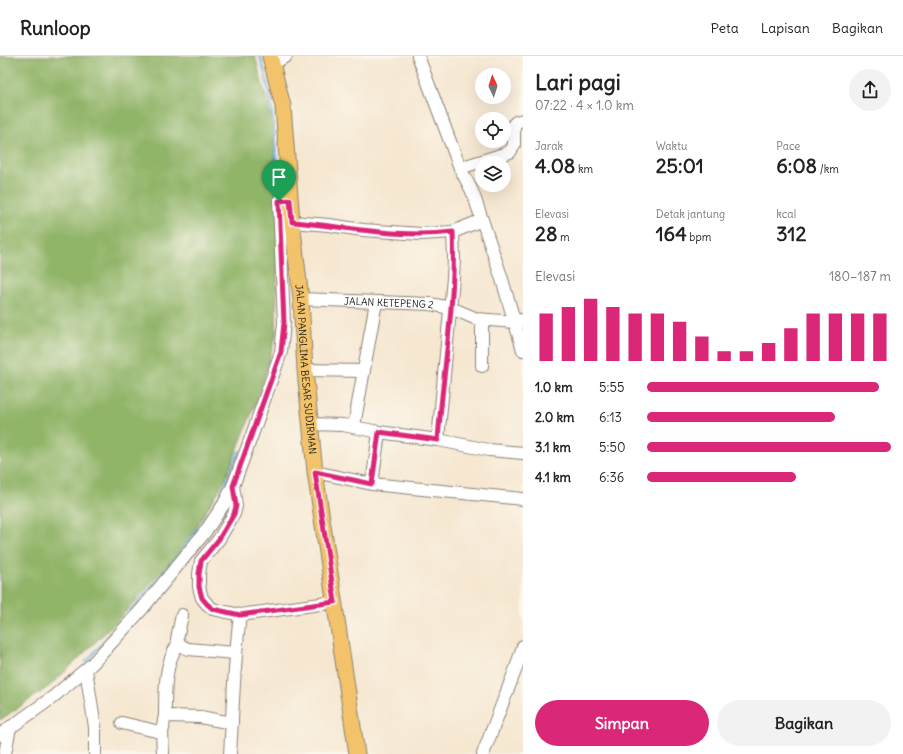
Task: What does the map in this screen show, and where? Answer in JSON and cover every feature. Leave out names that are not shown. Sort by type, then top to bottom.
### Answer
[{"type":"main road","name":"JALAN PANGLIMA BESAR SUDIRMAN","points":[[272,60],[283,106],[290,200],[301,299],[305,370],[315,472],[357,754]]},
{"type":"street","points":[[272,60],[286,56]]},
{"type":"street","points":[[418,56],[460,168],[472,191],[501,276],[519,321],[523,350]]},
{"type":"street","points":[[460,168],[510,152],[514,145],[514,124],[523,120]]},
{"type":"street","points":[[0,735],[53,697],[86,670],[142,609],[209,526],[224,504],[233,486],[281,352],[284,323],[279,201],[290,200]]},
{"type":"street","points":[[292,222],[392,233],[421,234],[453,232],[482,220]]},
{"type":"street","points":[[438,440],[451,308],[454,259],[453,232]]},
{"type":"street","name":"JALAN KETEPENG 2","points":[[301,299],[430,304],[451,308],[482,320],[519,321]]},
{"type":"street","points":[[354,426],[376,302]]},
{"type":"street","points":[[482,320],[482,366]]},
{"type":"street","points":[[305,370],[364,371]]},
{"type":"street","points":[[310,424],[354,426],[379,432],[438,440],[489,450],[523,453]]},
{"type":"street","points":[[372,484],[379,432]]},
{"type":"street","points":[[315,472],[372,484],[523,499]]},
{"type":"street","points":[[233,486],[236,506],[234,514],[219,539],[201,561],[199,587],[202,598],[207,604],[213,609],[240,615],[335,602]]},
{"type":"street","points":[[163,754],[162,731],[165,718],[168,669],[171,658],[178,644],[177,639],[182,615]]},
{"type":"street","points":[[230,754],[235,653],[240,615]]},
{"type":"street","points":[[178,644],[188,649],[235,653]]},
{"type":"street","points":[[483,754],[523,646]]},
{"type":"street","points":[[86,670],[95,727],[95,754]]},
{"type":"street","points":[[165,718],[168,716],[200,717],[232,723]]},
{"type":"street","points":[[122,723],[162,731]]},
{"type":"street","points":[[5,754],[10,727]]},
{"type":"green space","points":[[0,56],[255,56],[273,125],[278,229],[276,335],[259,395],[225,480],[186,544],[118,620],[51,685],[0,720]]},
{"type":"waterway","points":[[260,56],[272,109],[278,199]]},
{"type":"waterway","points":[[86,662],[154,584],[182,550],[210,512],[219,499],[240,451]]},
{"type":"route","points":[[290,200],[292,222],[392,233],[438,234],[453,232],[454,259],[448,336],[438,440],[379,432],[372,484],[315,472],[335,602],[240,615],[213,609],[207,604],[202,598],[199,587],[199,574],[201,561],[219,539],[234,514],[236,506],[233,486],[281,352],[284,323],[284,302],[279,201],[290,200]]}]
